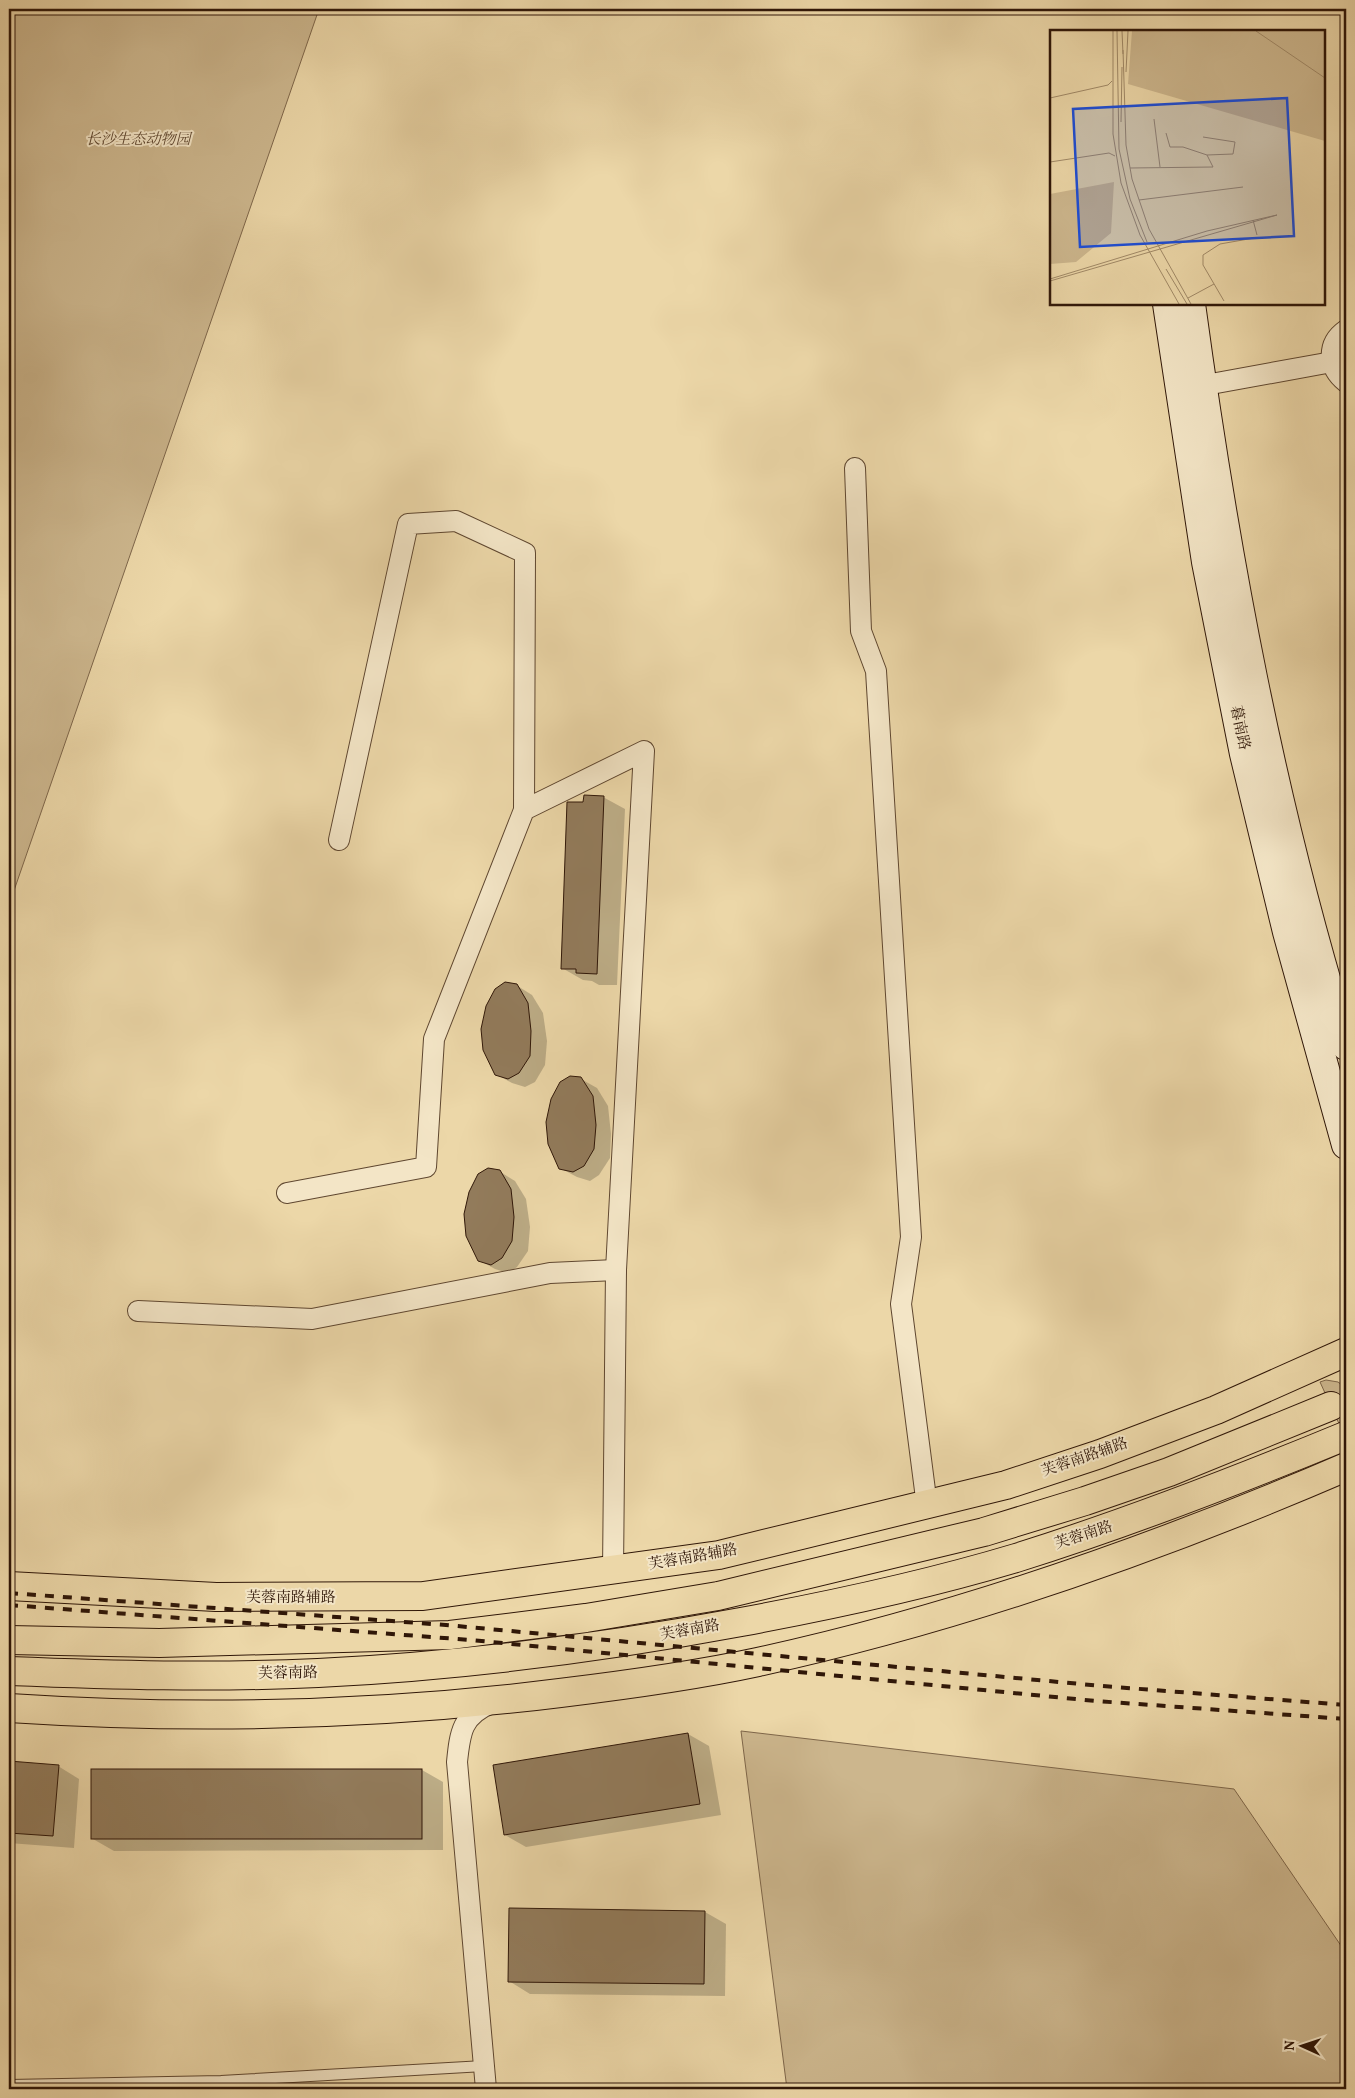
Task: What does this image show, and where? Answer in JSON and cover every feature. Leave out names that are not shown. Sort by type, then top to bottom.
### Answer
[{"type":"main road","name":"暮南路","points":[[1167,305],[1191,387],[1267,749],[1310,926],[1346,1046]]},
{"type":"main road","name":"暮南路","points":[[1191,305],[1191,387],[1206,562],[1250,780],[1285,923],[1346,1145]]},
{"type":"main road","points":[[1315,1366],[1346,1346]]},
{"type":"main road","name":"芙蓉南路辅路","points":[[9,1586],[216,1597],[383,1598],[422,1596],[719,1555],[927,1506],[1006,1485],[1100,1454],[1216,1410],[1346,1352]]},
{"type":"main road","points":[[1315,1366],[1332,1369],[1346,1376]]},
{"type":"main road","name":"芙蓉南路","points":[[9,1640],[150,1643],[262,1642],[450,1636],[586,1618],[718,1596],[974,1534],[1076,1504],[1169,1472],[1331,1406]]},
{"type":"main road","name":"芙蓉南路","points":[[9,1671],[166,1675],[315,1674],[535,1656],[683,1632],[809,1609],[918,1584],[1012,1559],[1153,1513],[1345,1436]]},
{"type":"main road","points":[[9,1708],[171,1714],[265,1715],[395,1710],[496,1701],[620,1686],[756,1663],[895,1628],[1107,1562],[1270,1500],[1342,1470]]},
{"type":"main road","points":[[9,1625],[262,1642]]},
{"type":"street","points":[[1346,330],[1336,339],[1333,346],[1332,362],[1339,377],[1346,382]]},
{"type":"street","points":[[1191,387],[1332,362]]},
{"type":"street","points":[[856,468],[861,631],[876,671],[912,1237],[901,1304],[927,1506]]},
{"type":"street","points":[[287,1193],[426,1167],[434,1039],[524,810],[525,553],[456,521],[408,524],[339,840]]},
{"type":"street","points":[[524,810],[644,751],[616,1270],[614,1571]]},
{"type":"street","points":[[138,1311],[312,1319],[550,1273],[616,1270]]},
{"type":"street","points":[[486,2089],[457,1762],[459,1743],[466,1722],[472,1713],[496,1701]]},
{"type":"lane","points":[[9,2085],[221,2081],[484,2066]]},
{"type":"green space","name":"长沙生态动物园","points":[[9,9],[319,9],[9,905]]},
{"type":"green space","points":[[1326,1380],[1338,1382],[1346,1388],[1346,1439],[1320,1382]]},
{"type":"green space","points":[[741,1731],[1234,1789],[1346,1953],[1346,2089],[787,2089]]},
{"type":"building","points":[[584,795],[604,796],[597,974],[576,973],[576,969],[561,969],[567,802],[583,802]]},
{"type":"building","points":[[505,982],[517,984],[528,1003],[531,1031],[530,1056],[519,1073],[508,1079],[495,1075],[483,1050],[481,1029],[486,1006],[495,989]]},
{"type":"building","points":[[570,1076],[581,1077],[593,1096],[596,1125],[594,1149],[584,1166],[573,1172],[559,1169],[548,1144],[546,1122],[551,1099],[560,1082]]},
{"type":"building","points":[[488,1168],[500,1170],[511,1189],[514,1217],[512,1241],[502,1258],[491,1265],[478,1261],[466,1236],[464,1214],[469,1192],[478,1174]]},
{"type":"building","points":[[688,1733],[700,1804],[504,1835],[493,1765]]},
{"type":"building","points":[[9,1761],[59,1765],[53,1836],[9,1833]]},
{"type":"building","points":[[91,1769],[422,1769],[422,1839],[91,1839]]},
{"type":"building","points":[[509,1908],[705,1911],[704,1984],[508,1982]]},
{"type":"railway","points":[[9,1593],[446,1625],[1102,1686],[1346,1705]]},
{"type":"railway","points":[[9,1605],[471,1640],[1096,1701],[1346,1719]]}]
